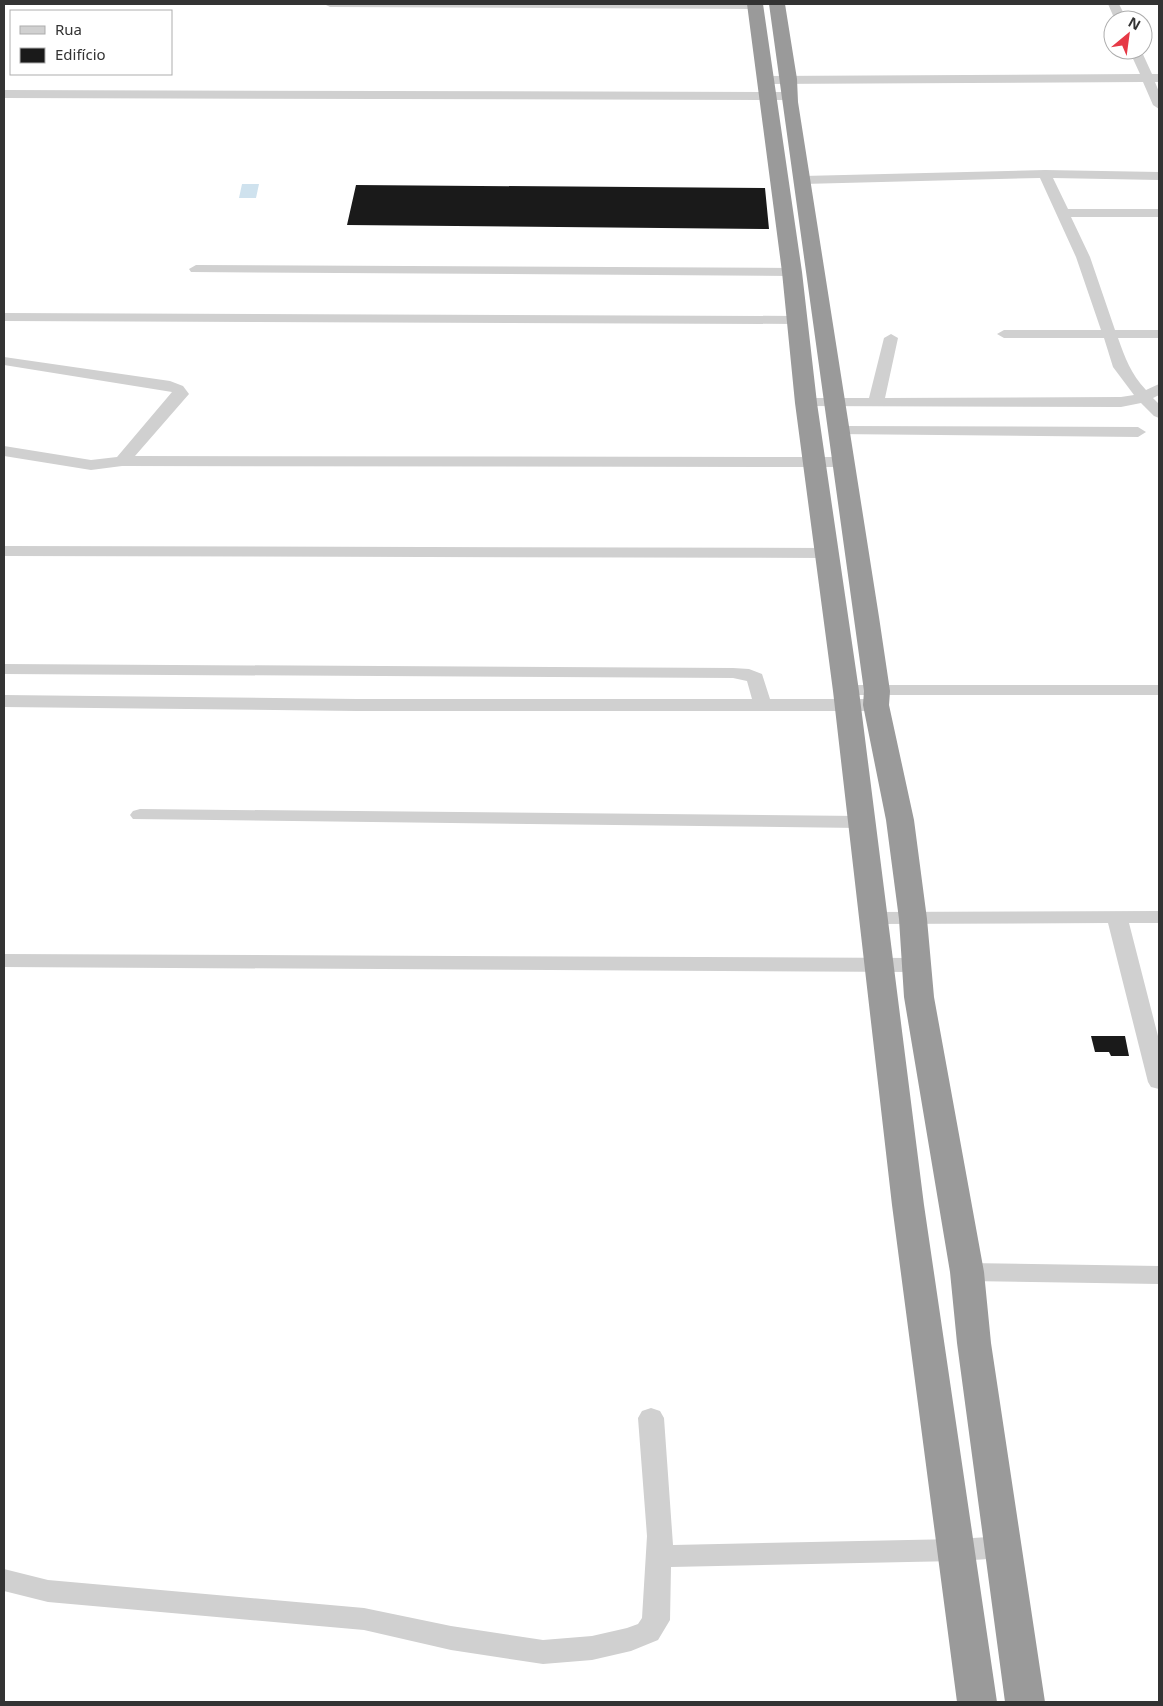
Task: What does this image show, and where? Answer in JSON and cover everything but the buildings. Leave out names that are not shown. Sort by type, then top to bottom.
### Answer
[{"type":"highway","points":[[777,4],[877,698],[900,820],[913,919],[918,997],[967,1272],[974,1343],[1025,1702]]},
{"type":"highway","points":[[756,5],[776,168],[792,272],[806,403],[846,699],[908,1206],[977,1702]]},
{"type":"street","points":[[330,4],[756,5]]},
{"type":"street","points":[[1141,60],[1153,78],[1159,105]]},
{"type":"street","points":[[767,88],[789,79],[1153,78]]},
{"type":"street","points":[[4,94],[767,88],[789,96]]},
{"type":"street","points":[[803,180],[1045,174],[1159,176]]},
{"type":"street","points":[[1045,174],[1070,226],[1096,292],[1108,334],[1128,378],[1159,413]]},
{"type":"street","points":[[1063,213],[1159,213]]},
{"type":"street","points":[[196,270],[792,272]]},
{"type":"street","points":[[4,317],[797,320]]},
{"type":"street","points":[[1004,334],[1159,334]]},
{"type":"street","points":[[876,403],[891,338]]},
{"type":"street","points":[[4,361],[170,386],[178,389],[181,394],[122,461]]},
{"type":"street","points":[[806,403],[1061,404],[1121,402],[1144,396],[1159,389]]},
{"type":"street","points":[[840,431],[1138,432]]},
{"type":"street","points":[[4,451],[91,464],[122,461],[844,462]]},
{"type":"street","points":[[4,551],[826,553]]},
{"type":"street","points":[[4,669],[734,672],[749,674],[756,678],[762,705]]},
{"type":"street","points":[[4,701],[347,705],[762,705],[846,699],[1159,690]]},
{"type":"street","points":[[140,815],[860,822]]},
{"type":"street","points":[[1117,917],[1159,1082]]},
{"type":"street","points":[[872,918],[1159,917]]},
{"type":"street","points":[[4,960],[915,965]]},
{"type":"street","points":[[967,1272],[1159,1275]]},
{"type":"street","points":[[4,1580],[48,1591],[364,1619],[451,1638],[543,1652],[592,1648],[631,1639],[648,1632],[656,1620],[660,1536],[650,1418]]},
{"type":"street","points":[[658,1556],[957,1550],[1004,1547]]},
{"type":"water","points":[[242,184],[259,184],[256,198],[239,198]]}]
